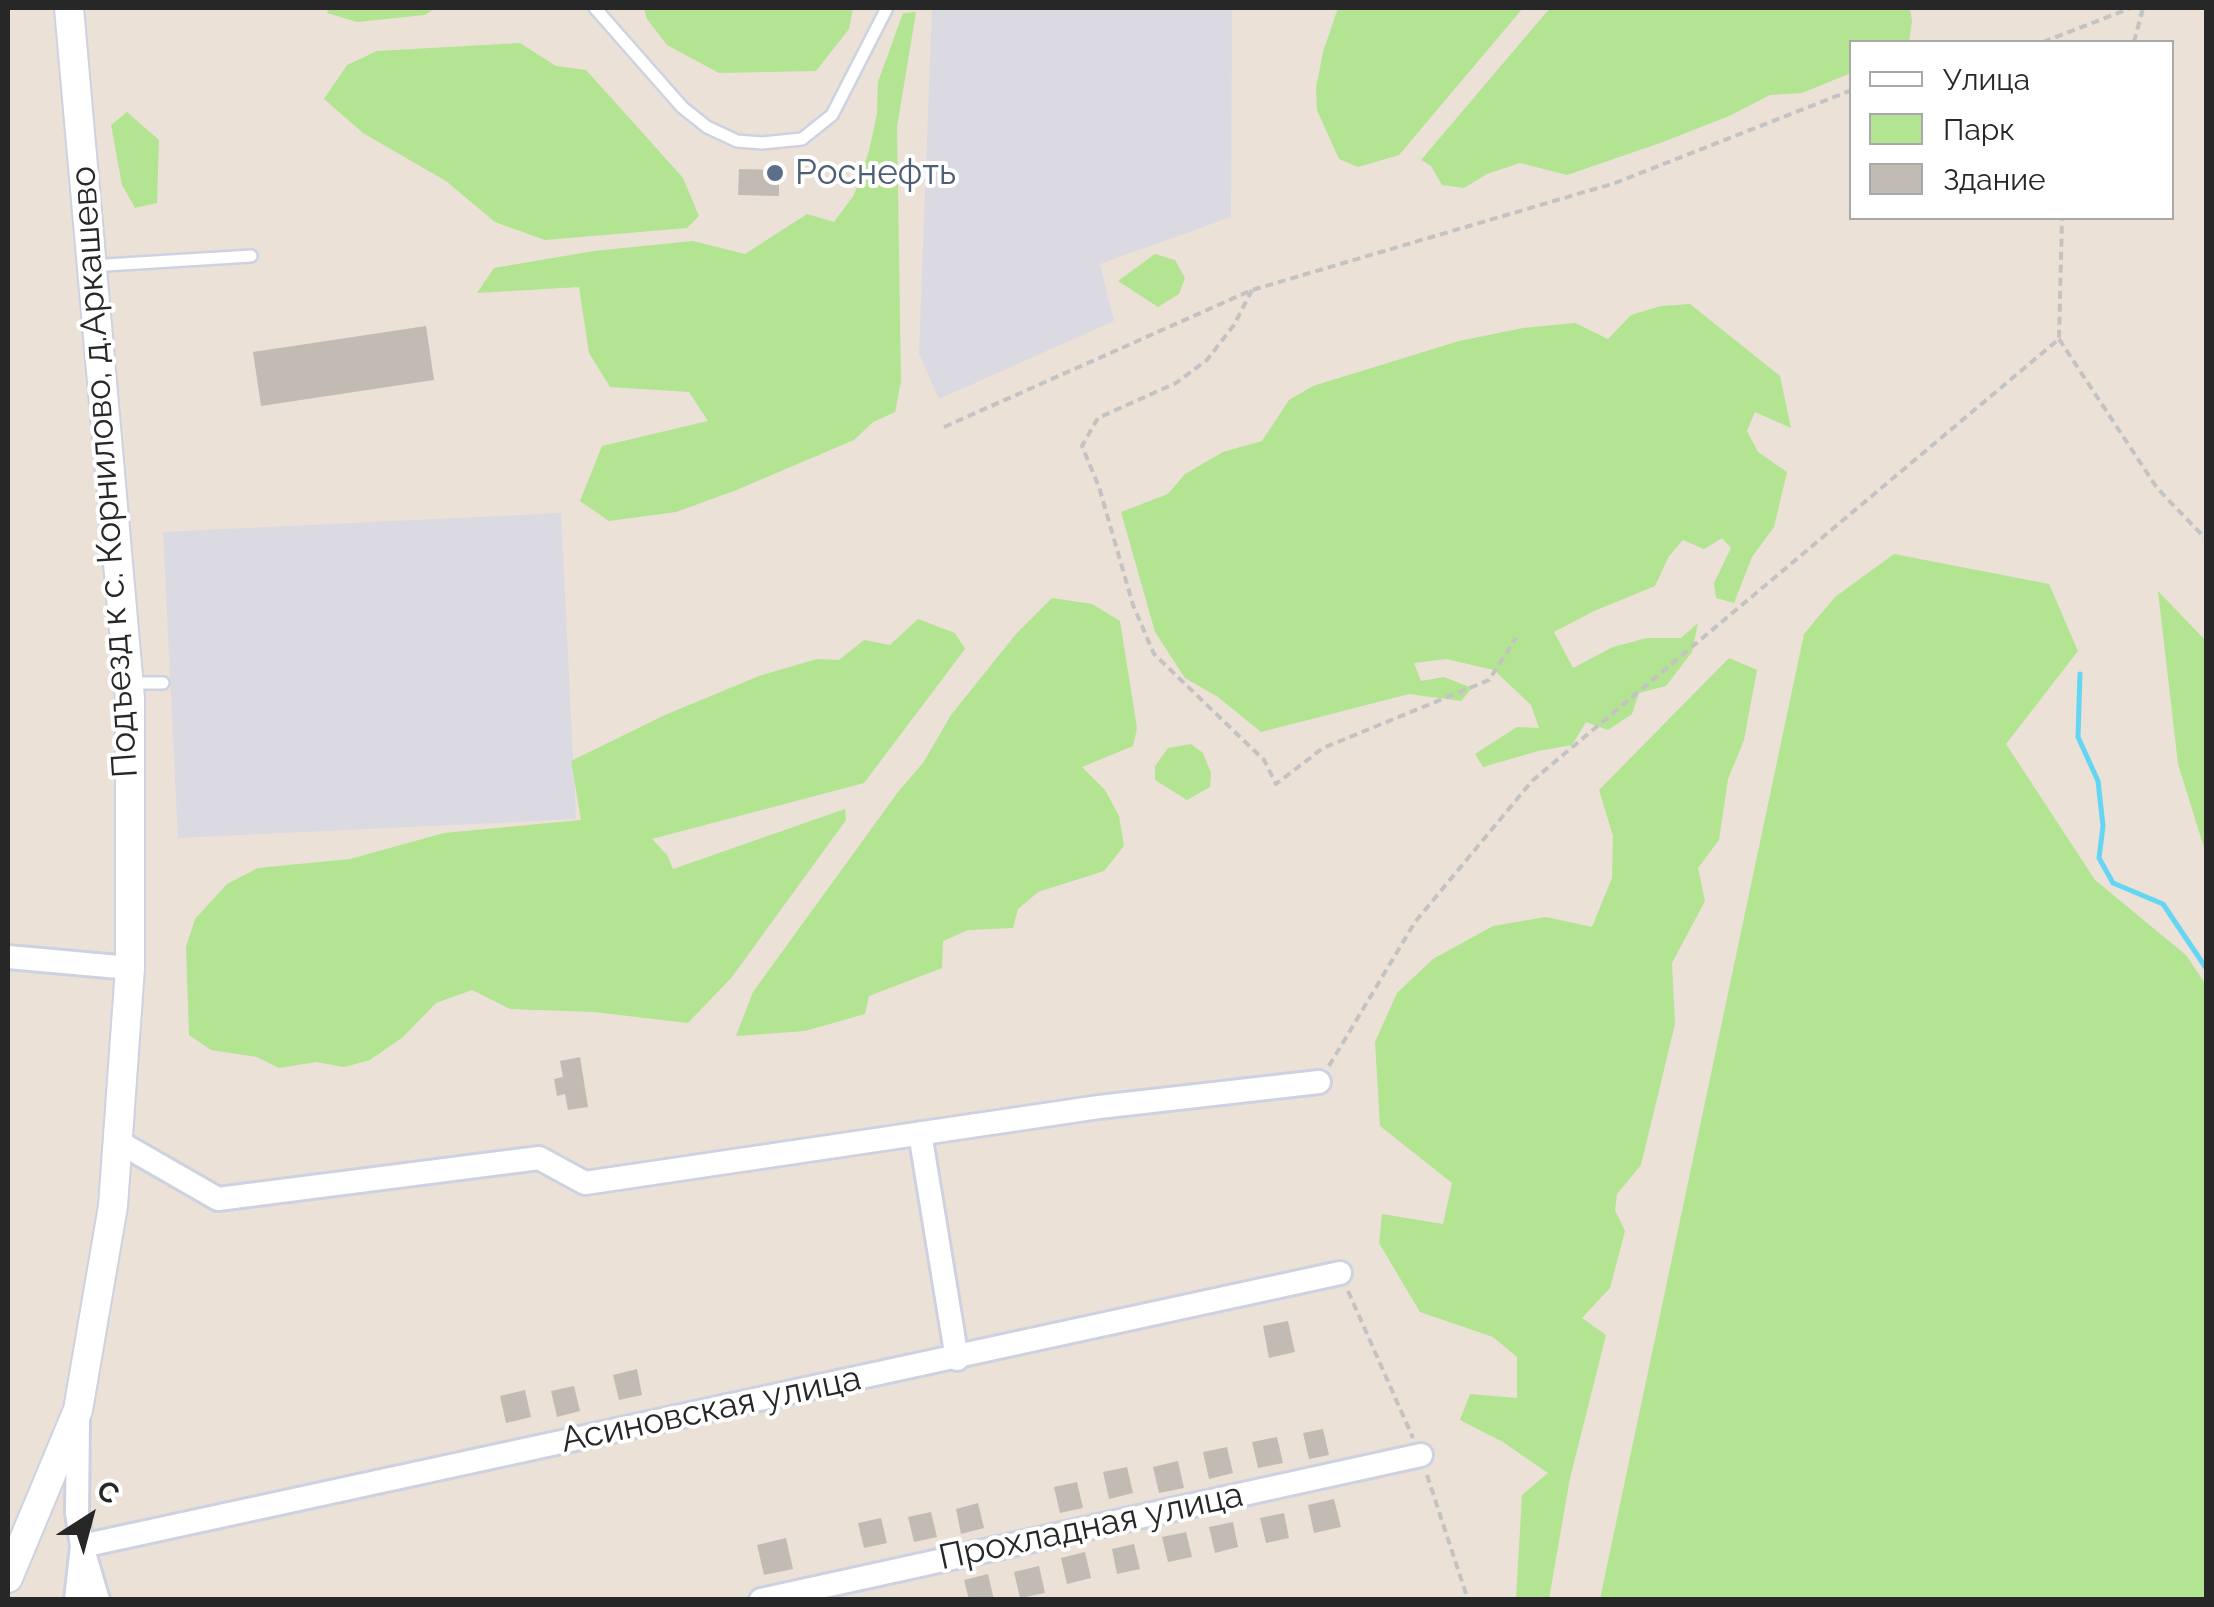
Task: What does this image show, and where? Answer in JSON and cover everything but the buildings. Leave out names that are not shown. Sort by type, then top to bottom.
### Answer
[{"type":"street","name":"Подъезд к с. Корнилово, д.Аркашево","points":[[8,1578],[78,1410],[112,1206],[130,968],[129,683],[69,8]]},
{"type":"street","points":[[8,957],[130,968]]},
{"type":"street","points":[[117,1141],[218,1199],[539,1158],[585,1183],[1099,1107],[1319,1082]]},
{"type":"street","points":[[920,1134],[957,1358]]},
{"type":"street","name":"Асиновская улица","points":[[82,1546],[1340,1273]]},
{"type":"street","points":[[78,1410],[77,1513],[98,1600]]},
{"type":"street","name":"Прохладная улица","points":[[761,1600],[1421,1455]]},
{"type":"street","points":[[76,1600],[82,1546]]},
{"type":"lane","points":[[594,8],[682,107],[707,126],[737,141],[762,144],[802,139],[832,115],[887,8]]},
{"type":"lane","points":[[90,266],[251,256]]},
{"type":"lane","points":[[129,683],[163,682]]},
{"type":"path","points":[[2048,40],[2131,8]]},
{"type":"path","points":[[2135,40],[2143,8]]},
{"type":"path","points":[[944,427],[1252,290],[1615,183],[1849,91]]},
{"type":"path","points":[[2062,220],[2059,338],[2157,488],[2206,538]]},
{"type":"path","points":[[1252,290],[1234,325],[1207,360],[1176,383],[1098,418],[1082,446],[1100,487],[1133,605],[1154,654],[1264,760],[1276,784],[1323,748],[1489,680],[1516,638]]},
{"type":"path","points":[[1319,1082],[1415,922],[1532,780],[1724,623],[1932,442],[2059,338]]},
{"type":"path","points":[[1340,1273],[1421,1455],[1468,1600]]},
{"type":"shaded area","points":[[932,8],[1232,8],[1231,217],[1100,264],[1114,321],[939,399],[919,354]]},
{"type":"shaded area","points":[[561,513],[576,819],[178,838],[163,532]]},
{"type":"green space","points":[[329,8],[434,9],[425,15],[357,22],[327,13]]},
{"type":"green space","points":[[644,8],[853,8],[849,29],[816,71],[719,73],[667,45],[647,19]]},
{"type":"green space","points":[[1338,8],[1523,8],[1399,155],[1358,167],[1339,159],[1317,110],[1316,88],[1323,52]]},
{"type":"green space","points":[[1550,8],[1910,8],[1909,40],[1849,40],[1849,74],[1802,93],[1770,95],[1729,116],[1567,175],[1520,163],[1487,174],[1464,188],[1442,185],[1431,166],[1421,160]]},
{"type":"green space","points":[[916,12],[897,127],[901,381],[895,412],[873,422],[854,440],[734,491],[676,512],[609,521],[580,501],[602,446],[708,421],[689,392],[610,387],[589,353],[579,287],[477,293],[494,268],[594,251],[693,241],[745,254],[807,214],[834,222],[854,195],[869,151],[877,114],[878,82],[903,13]]},
{"type":"green space","points":[[520,43],[556,66],[586,70],[683,178],[699,216],[687,228],[545,240],[495,222],[446,181],[363,133],[324,99],[347,65],[377,51]]},
{"type":"green space","points":[[127,112],[159,140],[157,203],[135,208],[122,185],[111,125]]},
{"type":"green space","points":[[1155,254],[1175,260],[1185,278],[1179,294],[1158,307],[1118,281]]},
{"type":"green space","points":[[1690,304],[1780,376],[1791,428],[1755,412],[1747,431],[1758,452],[1787,472],[1774,527],[1752,557],[1734,603],[1716,598],[1714,583],[1731,548],[1722,538],[1704,549],[1683,540],[1669,556],[1655,586],[1554,632],[1573,668],[1613,647],[1647,638],[1681,638],[1698,623],[1692,652],[1666,686],[1639,693],[1632,714],[1608,730],[1586,722],[1572,745],[1483,767],[1475,754],[1517,727],[1539,728],[1531,705],[1494,670],[1446,659],[1414,663],[1421,681],[1444,677],[1472,688],[1461,701],[1409,694],[1261,732],[1218,697],[1185,678],[1155,632],[1121,512],[1168,494],[1185,474],[1223,452],[1262,441],[1289,400],[1313,386],[1459,341],[1523,328],[1575,323],[1608,339],[1631,315],[1661,306]]},
{"type":"green space","points":[[1894,554],[2049,584],[2078,651],[2006,744],[2095,880],[2186,955],[2206,985],[2206,1599],[1600,1599],[1804,634],[1835,597]]},
{"type":"green space","points":[[2158,591],[2206,641],[2206,854],[2178,764]]},
{"type":"green space","points":[[1052,598],[1092,604],[1120,621],[1137,728],[1133,746],[1082,767],[1105,790],[1119,816],[1124,846],[1104,871],[1038,892],[1018,909],[1013,928],[968,930],[943,941],[942,968],[869,996],[865,1014],[805,1031],[736,1036],[753,992],[923,763],[951,715],[1016,634]]},
{"type":"green space","points":[[918,619],[955,633],[965,649],[864,783],[652,839],[667,855],[673,869],[845,809],[846,820],[732,977],[688,1023],[594,1012],[510,1009],[472,990],[436,1003],[403,1037],[370,1060],[344,1067],[316,1062],[279,1068],[257,1057],[211,1050],[189,1035],[186,947],[195,919],[227,884],[258,868],[350,859],[444,833],[581,820],[571,761],[665,715],[759,676],[817,659],[839,660],[864,640],[890,645]]},
{"type":"green space","points":[[1729,658],[1757,670],[1744,740],[1728,779],[1719,840],[1698,868],[1705,901],[1672,963],[1675,1024],[1641,1165],[1617,1194],[1615,1210],[1625,1231],[1610,1288],[1582,1318],[1606,1335],[1570,1478],[1549,1599],[1516,1599],[1522,1495],[1548,1473],[1503,1442],[1460,1420],[1470,1394],[1517,1398],[1517,1357],[1493,1337],[1420,1312],[1379,1243],[1382,1214],[1443,1224],[1452,1183],[1380,1126],[1375,1042],[1397,993],[1433,959],[1493,926],[1546,917],[1592,927],[1612,878],[1613,836],[1599,790]]},
{"type":"green space","points":[[1191,744],[1203,753],[1211,773],[1210,787],[1187,800],[1155,780],[1155,766],[1168,748]]},
{"type":"waterway","points":[[2080,674],[2078,737],[2098,781],[2103,826],[2099,858],[2113,883],[2163,904],[2206,968]]},
{"type":"place","name":"Роснефть","points":[[775,173]]}]
